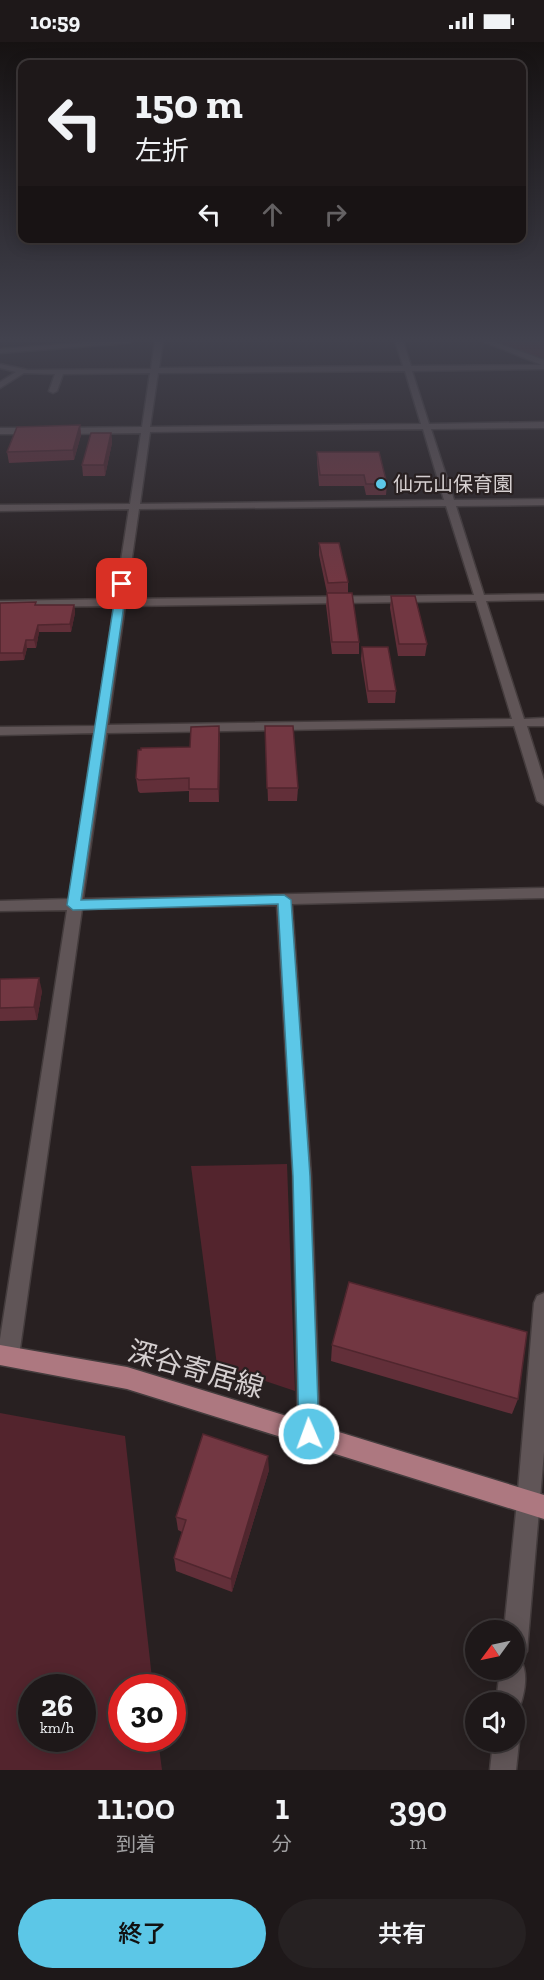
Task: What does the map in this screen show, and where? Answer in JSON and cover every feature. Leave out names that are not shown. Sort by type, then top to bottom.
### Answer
[{"type":"main road","name":"深谷寄居線","points":[[4,1356],[127,1378],[537,1504]]},
{"type":"street","points":[[4,1356],[146,422]]},
{"type":"street","points":[[424,422],[544,801]]},
{"type":"street","points":[[0,431],[544,425]]},
{"type":"street","points":[[0,508],[544,502]]},
{"type":"street","points":[[0,604],[544,597]]},
{"type":"street","points":[[0,731],[544,722]]},
{"type":"street","points":[[0,906],[544,893]]},
{"type":"street","points":[[284,900],[302,1176],[309,1434]]},
{"type":"street","points":[[519,1620],[537,1504],[544,1303]]},
{"type":"street","points":[[503,1770],[505,1752]]},
{"type":"shaded area","points":[[287,1164],[295,1391],[217,1365],[191,1166]]},
{"type":"shaded area","points":[[0,1413],[125,1436],[152,1674],[108,1674],[108,1752],[160,1752],[162,1770],[0,1770]]},
{"type":"building","points":[[80,425],[73,450],[7,452],[17,427]]},
{"type":"building","points":[[91,433],[111,433],[104,465],[82,465]]},
{"type":"building","points":[[317,452],[379,452],[387,484],[366,484],[364,475],[320,475]]},
{"type":"building","points":[[319,543],[339,543],[348,582],[328,583]]},
{"type":"building","points":[[327,593],[352,593],[359,642],[332,642]]},
{"type":"building","points":[[391,596],[415,596],[427,644],[399,644]]},
{"type":"building","points":[[36,602],[35,605],[74,605],[70,624],[38,625],[34,640],[26,640],[23,653],[0,653],[0,603]]},
{"type":"building","points":[[362,647],[388,647],[396,691],[368,691]]},
{"type":"building","points":[[219,726],[218,789],[189,789],[189,778],[139,780],[136,778],[138,750],[141,748],[190,747],[191,727]]},
{"type":"building","points":[[265,726],[293,726],[298,788],[267,788]]},
{"type":"building","points":[[39,978],[34,1007],[0,1008],[0,979]]},
{"type":"building","points":[[349,1282],[527,1332],[518,1399],[332,1345]]},
{"type":"building","points":[[203,1434],[268,1456],[231,1579],[174,1558],[186,1520],[176,1517]]},
{"type":"place","name":"仙元山保育園","points":[[381,484]]},
{"type":"route","points":[[122,584],[73,905],[284,900],[302,1176],[309,1434]]}]
